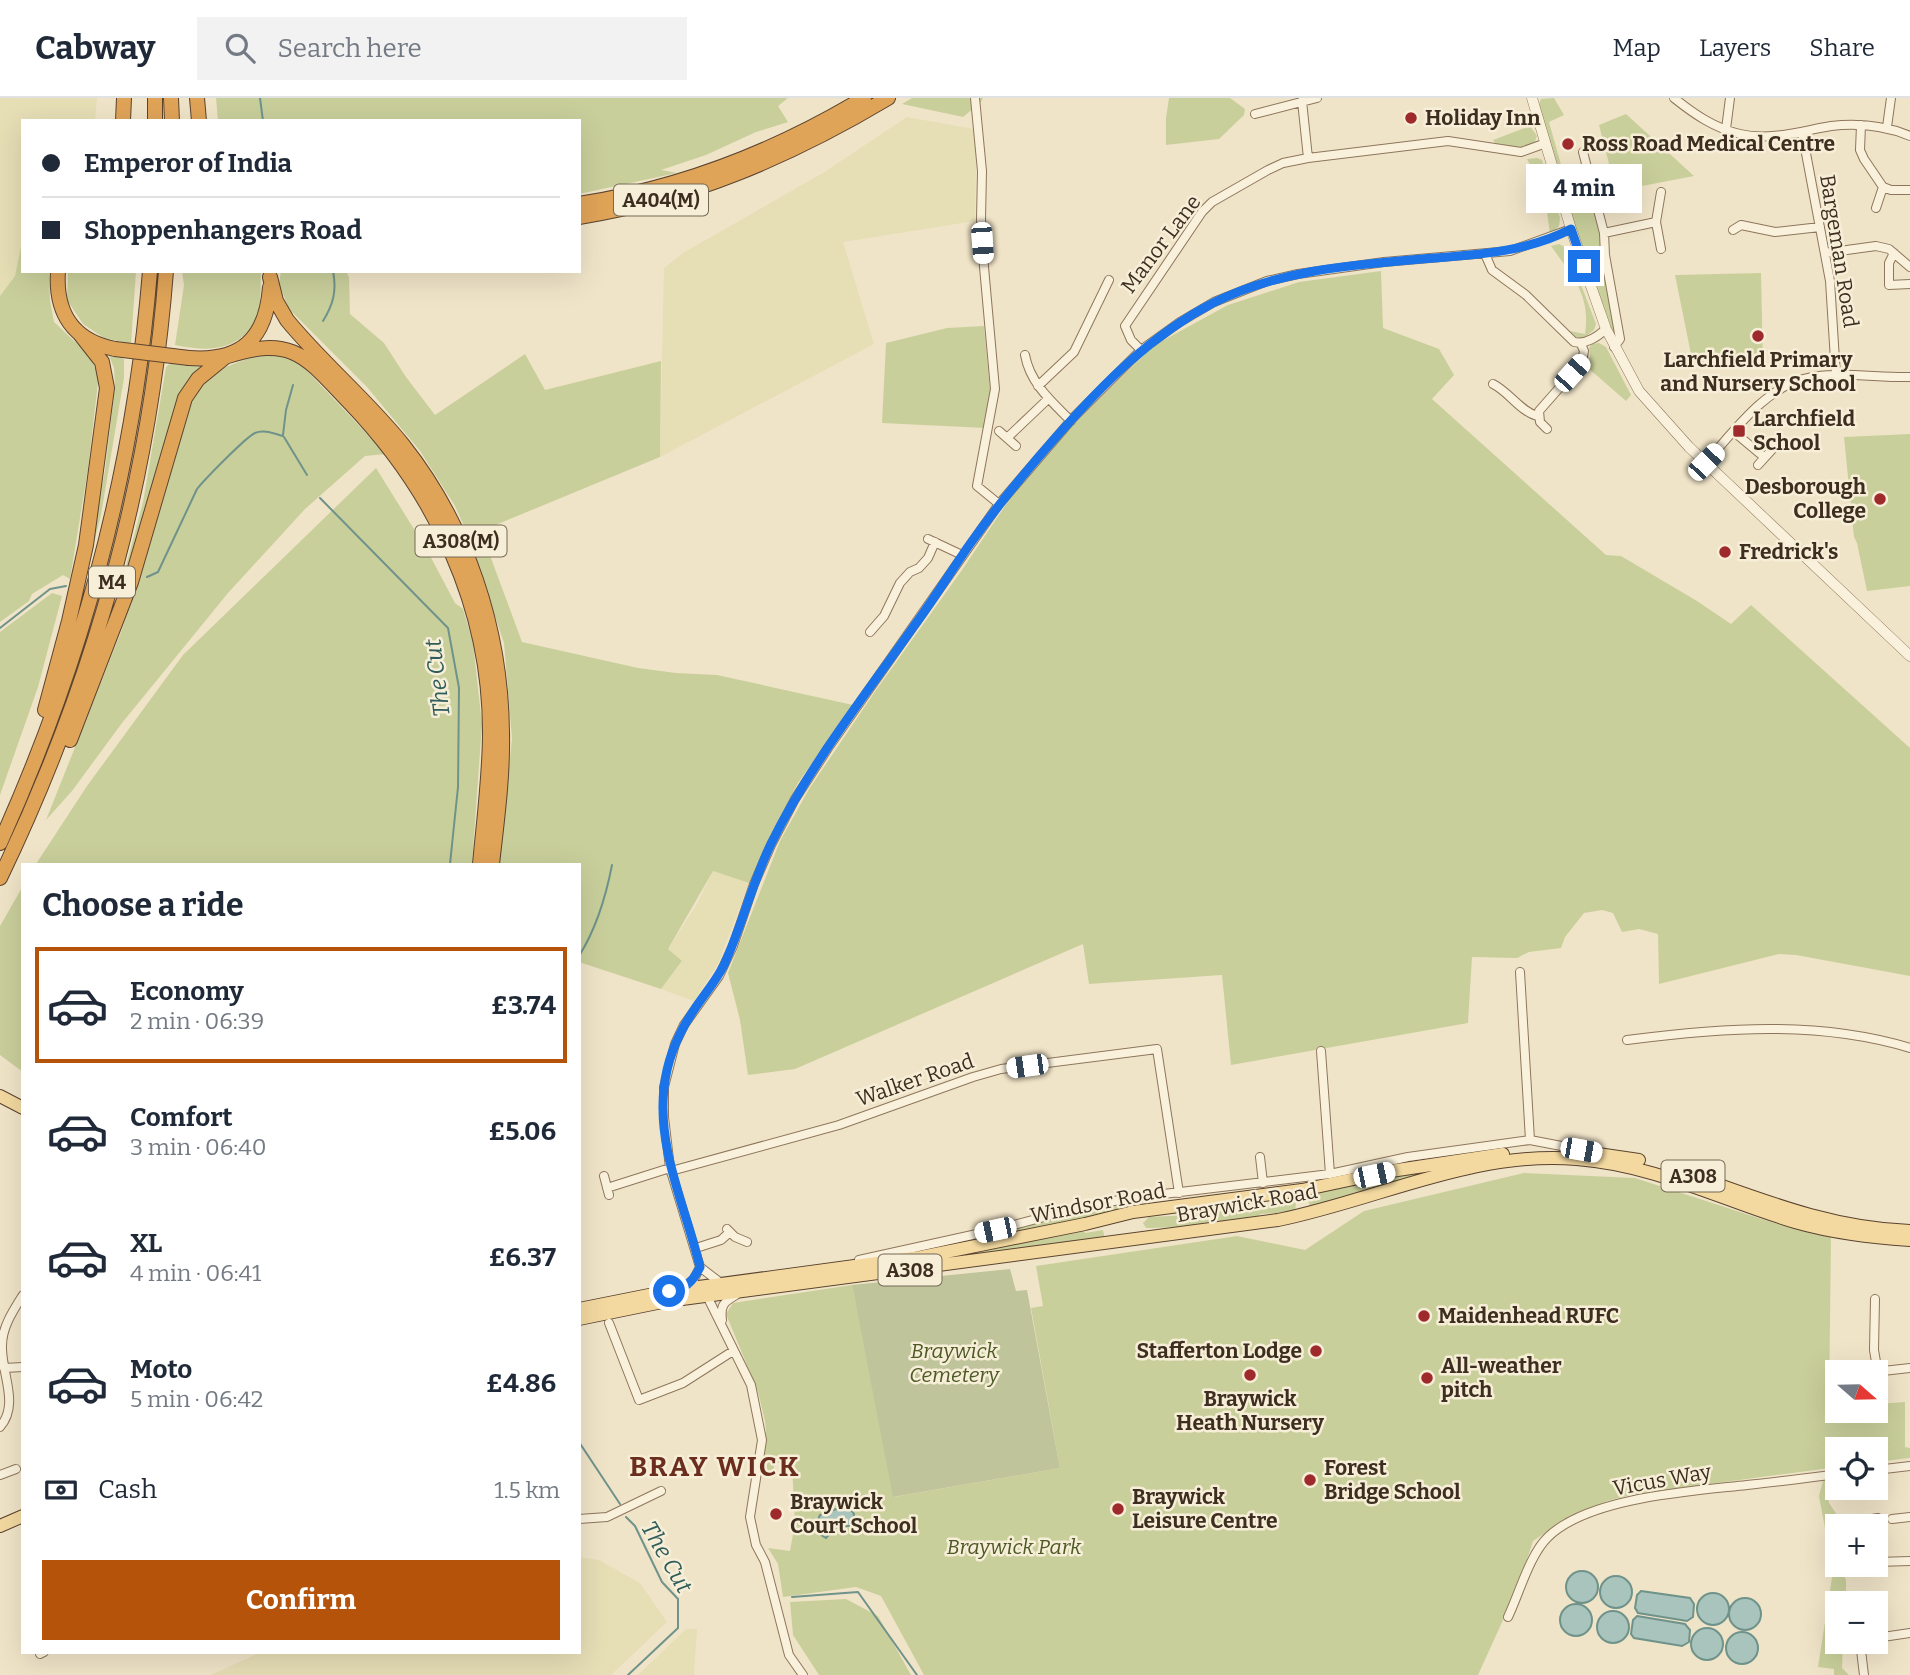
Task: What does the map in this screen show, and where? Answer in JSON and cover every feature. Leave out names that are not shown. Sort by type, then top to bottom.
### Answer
[{"type":"highway","points":[[124,98],[124,119]]},
{"type":"highway","points":[[155,98],[155,119]]},
{"type":"highway","points":[[171,98],[172,119]]},
{"type":"highway","points":[[197,98],[199,119]]},
{"type":"highway","name":"A404(M)","points":[[581,204],[643,192],[723,167],[783,142],[864,98]]},
{"type":"highway","name":"A404(M)","points":[[581,217],[668,198],[741,174],[819,138],[888,98]]},
{"type":"highway","name":"M4","points":[[11,818],[63,645],[86,545],[107,382],[99,357],[68,321],[60,304],[58,273]]},
{"type":"highway","name":"M4","points":[[0,843],[36,762],[64,684],[103,554],[134,403],[150,273]]},
{"type":"highway","name":"M4","points":[[0,877],[64,732],[114,574],[147,423],[166,273]]},
{"type":"highway","name":"M4","points":[[0,886],[36,817],[70,741],[120,615],[158,497],[185,398],[198,379],[249,342],[261,326],[268,306],[270,274]]},
{"type":"highway","name":"A308(M)","points":[[270,274],[276,301],[287,320],[380,418],[415,461],[445,508],[472,569],[493,640],[501,695],[502,752],[492,863]]},
{"type":"highway","points":[[80,334],[97,344],[115,349],[189,358],[227,356]]},
{"type":"highway","name":"A308(M)","points":[[227,356],[253,348],[274,346],[287,349],[307,360],[394,452],[426,499],[443,532],[459,566],[474,611],[488,684],[489,769],[480,863]]},
{"type":"main road","points":[[0,1096],[21,1107]]},
{"type":"main road","name":"Windsor Road","points":[[581,1309],[681,1290],[921,1257],[1133,1212],[1302,1189],[1450,1161],[1514,1152],[1599,1153],[1623,1156],[1676,1170],[1784,1209],[1857,1226],[1910,1231]]},
{"type":"main road","name":"Braywick Road","points":[[581,1319],[707,1296],[1278,1220],[1352,1202],[1459,1170],[1515,1159],[1576,1158],[1635,1167],[1678,1179],[1730,1200],[1809,1226],[1857,1236],[1910,1240]]},
{"type":"main road","points":[[0,1526],[21,1517]]},
{"type":"street","points":[[975,98],[982,171],[984,267],[995,389],[977,486],[999,504]]},
{"type":"street","points":[[1255,114],[1317,98]]},
{"type":"street","points":[[1532,98],[1571,229],[1605,329],[1639,391],[1689,447],[1910,656]]},
{"type":"street","points":[[1674,98],[1700,118],[1739,134],[1765,136],[1861,124],[1887,127],[1910,136]]},
{"type":"street","points":[[1726,129],[1730,98]]},
{"type":"street","points":[[1887,127],[1891,98]]},
{"type":"street","points":[[1302,101],[1308,158]]},
{"type":"street","points":[[1861,124],[1860,150],[1883,187],[1910,190]]},
{"type":"street","name":"Bargeman Road","points":[[1802,132],[1830,281],[1836,376]]},
{"type":"street","name":"Manor Lane","points":[[1141,350],[1125,326],[1129,316],[1202,212],[1212,202],[1268,170],[1283,163],[1308,158],[1448,141],[1521,152],[1546,143]]},
{"type":"street","points":[[1583,152],[1604,233],[1605,255],[1620,339],[1614,348]]},
{"type":"street","points":[[1876,208],[1883,187]]},
{"type":"street","points":[[1661,192],[1656,222],[1661,249]]},
{"type":"street","points":[[1744,215],[1737,227],[1775,232],[1820,227]]},
{"type":"street","points":[[1604,233],[1656,222]]},
{"type":"street","points":[[681,1290],[694,1279],[700,1267],[671,1169],[664,1117],[664,1087],[673,1051],[684,1025],[719,976],[733,946],[754,884],[795,799],[999,504],[1071,421],[1141,350],[1214,302],[1268,281],[1333,268],[1510,251],[1571,229]]},
{"type":"street","points":[[1825,253],[1876,246],[1889,249],[1910,267]]},
{"type":"street","points":[[1894,253],[1889,263],[1889,285],[1910,284]]},
{"type":"street","points":[[1485,254],[1492,270],[1526,295],[1566,335],[1581,344],[1584,351],[1582,362],[1539,411],[1539,422],[1547,429]]},
{"type":"street","points":[[1584,266],[1597,263],[1605,255]]},
{"type":"street","points":[[1038,386],[1074,352],[1110,280]]},
{"type":"street","points":[[1581,344],[1600,335],[1605,329]]},
{"type":"street","points":[[1025,355],[1028,371],[1038,386],[1071,421]]},
{"type":"street","points":[[1706,462],[1758,406],[1774,393],[1802,379],[1836,376],[1910,377]]},
{"type":"street","points":[[1493,384],[1506,390],[1529,413],[1537,416]]},
{"type":"street","points":[[1007,438],[1048,399]]},
{"type":"street","points":[[999,431],[1016,446]]},
{"type":"street","points":[[1734,432],[1761,461],[1778,443]]},
{"type":"street","points":[[870,632],[884,615],[900,583],[928,558],[931,541],[962,555]]},
{"type":"street","points":[[1520,972],[1530,1140]]},
{"type":"street","points":[[1627,1040],[1694,1031],[1789,1030],[1858,1036],[1910,1048]]},
{"type":"street","name":"Walker Road","points":[[671,1169],[839,1125],[1001,1069],[1157,1049],[1179,1193]]},
{"type":"street","points":[[1321,1051],[1329,1174]]},
{"type":"street","name":"Braywick Road","points":[[805,1272],[995,1230],[1082,1207],[1329,1174],[1408,1157],[1530,1140],[1599,1153]]},
{"type":"street","points":[[1260,1157],[1263,1183]]},
{"type":"street","points":[[604,1176],[608,1192],[671,1169]]},
{"type":"street","points":[[696,1248],[721,1240],[729,1230],[735,1237],[747,1242]]},
{"type":"street","points":[[700,1267],[722,1284]]},
{"type":"street","points":[[722,1323],[720,1309],[724,1302],[741,1292]]},
{"type":"street","points":[[707,1296],[751,1385],[762,1440],[750,1504],[755,1545],[765,1562],[789,1655],[803,1675]]},
{"type":"street","points":[[0,1427],[6,1420],[10,1400],[2,1345],[9,1317],[21,1298]]},
{"type":"street","points":[[1875,1298],[1874,1350],[1877,1368],[1883,1371],[1910,1368]]},
{"type":"street","points":[[609,1323],[639,1400],[682,1383],[733,1350]]},
{"type":"street","points":[[4,1368],[21,1367]]},
{"type":"street","points":[[1888,1469],[1910,1466]]},
{"type":"street","points":[[0,1475],[16,1469]]},
{"type":"street","name":"Vicus Way","points":[[1508,1617],[1535,1553],[1549,1536],[1569,1522],[1605,1508],[1654,1496],[1825,1476]]},
{"type":"street","points":[[581,1520],[607,1517],[662,1491]]},
{"type":"street","points":[[1892,1519],[1910,1517]]},
{"type":"street","points":[[1888,1562],[1910,1561]]},
{"type":"street","points":[[1888,1636],[1910,1633]]},
{"type":"street","points":[[1861,1654],[1864,1675]]},
{"type":"shaded area","points":[[0,98],[97,98],[95,119],[21,119],[21,246],[15,276],[0,296]]},
{"type":"shaded area","points":[[907,117],[974,129],[975,221],[843,242],[874,344],[660,457],[664,268],[683,253],[823,173]]},
{"type":"shaded area","points":[[713,871],[749,883],[718,964],[694,1001],[661,989],[682,962],[668,949],[697,904]]},
{"type":"shaded area","points":[[581,1557],[599,1560],[640,1583],[667,1622],[611,1675],[211,1675],[257,1654],[581,1654]]},
{"type":"shaded area","points":[[686,1629],[697,1629],[694,1675],[638,1675]]},
{"type":"green space","points":[[216,98],[788,98],[778,106],[788,122],[661,170],[677,173],[581,194],[581,119],[218,119]]},
{"type":"green space","points":[[912,98],[983,98],[963,117],[902,104]]},
{"type":"green space","points":[[1169,98],[1230,98],[1245,109],[1244,115],[1219,139],[1166,145]]},
{"type":"green space","points":[[1554,98],[1564,115],[1549,122],[1565,179],[1586,175],[1601,235],[1603,252],[1593,260],[1585,259],[1538,108],[1541,99]]},
{"type":"green space","points":[[1626,114],[1694,176],[1616,191],[1599,125]]},
{"type":"green space","points":[[1530,126],[1537,136],[1534,144],[1526,147],[1497,146],[1493,140]]},
{"type":"green space","points":[[1527,159],[1542,160],[1560,218],[1559,226],[1550,235],[1545,195]]},
{"type":"green space","points":[[1559,244],[1567,248],[1596,324],[1594,330],[1582,339],[1570,331],[1585,334],[1585,308],[1573,276],[1551,246]]},
{"type":"green space","points":[[21,246],[21,273],[49,273],[54,322],[85,351],[99,374],[88,469],[70,579],[63,575],[32,594],[29,601],[0,622],[0,296],[15,276]]},
{"type":"green space","points":[[1605,263],[1618,338],[1612,340],[1590,275],[1594,269]]},
{"type":"green space","points":[[1381,271],[1383,328],[1439,349],[1454,375],[1432,399],[1606,555],[1621,556],[1731,624],[1751,605],[1910,748],[1910,976],[1779,954],[1659,984],[1658,934],[1639,929],[1622,932],[1613,913],[1602,910],[1584,913],[1565,937],[1561,948],[1529,952],[1517,958],[1472,957],[1468,1023],[1231,1065],[1222,975],[1089,984],[1083,944],[795,1069],[748,1075],[740,1020],[728,973],[780,841],[809,789],[1011,497],[1062,436],[1153,346],[1228,305],[1299,282]]},
{"type":"green space","points":[[68,273],[136,273],[131,344],[104,338],[83,324],[67,300]]},
{"type":"green space","points":[[182,273],[261,273],[259,311],[250,328],[233,343],[211,348],[175,345],[184,285]]},
{"type":"green space","points":[[281,273],[347,273],[350,314],[384,343],[435,415],[525,354],[545,390],[661,361],[660,457],[481,531],[522,642],[638,668],[717,675],[853,705],[798,783],[749,883],[713,871],[668,949],[682,961],[661,989],[581,963],[581,863],[499,863],[512,739],[504,643],[467,533],[455,506],[420,451],[367,387],[289,309],[279,284]]},
{"type":"green space","points":[[1761,273],[1763,365],[1693,364],[1675,275]]},
{"type":"green space","points":[[984,326],[990,390],[985,428],[882,423],[886,343],[947,328]]},
{"type":"green space","points":[[1599,343],[1606,347],[1631,395],[1626,401],[1587,367],[1589,348],[1592,344]]},
{"type":"green space","points":[[108,353],[124,359],[124,378],[101,515],[84,583],[105,470],[115,387],[114,368]]},
{"type":"green space","points":[[276,353],[296,359],[386,454],[365,456],[305,509],[228,593],[122,723],[72,791],[46,820],[121,632],[156,522],[186,413],[199,385],[215,371],[257,355]]},
{"type":"green space","points":[[171,363],[207,364],[193,377],[111,622],[143,502],[166,367]]},
{"type":"green space","name":"Desborough College","points":[[1910,434],[1910,586],[1867,591],[1854,537],[1844,437]]},
{"type":"green space","points":[[376,468],[427,550],[455,603],[463,609],[473,643],[482,724],[472,863],[37,863],[87,786],[183,655]]},
{"type":"green space","points":[[52,593],[62,596],[38,687],[0,795],[0,632]]},
{"type":"green space","points":[[21,889],[21,1071],[0,1055],[0,926]]},
{"type":"green space","points":[[1494,1159],[1310,1209],[1307,1193]]},
{"type":"green space","name":"Braywick Park","points":[[1524,1173],[1635,1178],[1771,1222],[1831,1237],[1830,1360],[1825,1360],[1825,1423],[1888,1423],[1888,1403],[1905,1402],[1905,1447],[1910,1448],[1910,1458],[1888,1461],[1888,1437],[1825,1437],[1825,1469],[1635,1494],[1607,1501],[1560,1523],[1533,1541],[1519,1585],[1478,1675],[924,1675],[881,1596],[856,1587],[783,1597],[778,1564],[768,1548],[790,1551],[795,1523],[792,1465],[775,1462],[772,1476],[760,1474],[765,1421],[758,1392],[726,1314],[733,1303],[852,1285],[894,1497],[1060,1468],[1031,1308],[1043,1306],[1036,1266],[1237,1236],[1305,1250],[1364,1211]]},
{"type":"green space","points":[[1291,1201],[1296,1203],[1295,1212],[1261,1214],[1242,1225],[1146,1228],[1143,1223],[1149,1217],[1192,1215]]},
{"type":"green space","points":[[1121,1204],[1126,1208],[1124,1214],[872,1262],[871,1260]]},
{"type":"green space","points":[[1083,1228],[1085,1233],[1103,1230],[1105,1240],[871,1269],[967,1255]]},
{"type":"green space","name":"Braywick Cemetery","points":[[1010,1269],[1016,1291],[1027,1290],[1060,1468],[893,1497],[852,1285]]},
{"type":"green space","points":[[1824,1477],[1825,1500],[1828,1500],[1836,1514],[1825,1514],[1825,1528],[1819,1496]]},
{"type":"green space","points":[[1832,1577],[1845,1577],[1846,1591],[1830,1591]]},
{"type":"green space","points":[[846,1599],[878,1616],[911,1675],[819,1675],[793,1635],[790,1602]]},
{"type":"green space","points":[[1825,1622],[1825,1654],[1843,1654],[1842,1668],[1849,1675],[1834,1675],[1834,1669],[1818,1667]]},
{"type":"water","points":[[841,1501],[845,1502],[854,1514],[853,1526],[837,1526],[826,1538],[818,1533],[816,1525],[820,1515],[836,1509],[841,1510]]},
{"type":"water","points":[[1582,1571],[1593,1576],[1598,1587],[1593,1598],[1582,1603],[1571,1598],[1566,1587],[1571,1576]]},
{"type":"water","points":[[1616,1576],[1627,1581],[1632,1592],[1627,1603],[1616,1608],[1605,1603],[1600,1592],[1605,1581]]},
{"type":"water","points":[[1641,1591],[1690,1598],[1694,1604],[1693,1617],[1687,1621],[1638,1613],[1635,1608],[1637,1595]]},
{"type":"water","points":[[1713,1593],[1724,1598],[1729,1609],[1724,1620],[1713,1625],[1702,1620],[1697,1609],[1702,1598]]},
{"type":"water","points":[[1745,1598],[1756,1603],[1761,1614],[1756,1625],[1745,1630],[1734,1625],[1729,1614],[1734,1603]]},
{"type":"water","points":[[1576,1604],[1587,1609],[1592,1620],[1587,1631],[1576,1636],[1565,1631],[1560,1620],[1565,1609]]},
{"type":"water","points":[[1613,1611],[1624,1616],[1629,1627],[1624,1638],[1613,1643],[1602,1638],[1597,1627],[1602,1616]]},
{"type":"water","points":[[1637,1616],[1685,1624],[1690,1630],[1689,1642],[1682,1646],[1634,1638],[1631,1634],[1633,1620]]},
{"type":"water","points":[[1707,1628],[1718,1633],[1723,1644],[1718,1655],[1707,1660],[1696,1655],[1691,1644],[1696,1633]]},
{"type":"water","points":[[1742,1632],[1753,1637],[1758,1648],[1753,1659],[1742,1664],[1731,1659],[1726,1648],[1731,1637]]},
{"type":"waterway","name":"The Cut","points":[[260,98],[263,119]]},
{"type":"waterway","points":[[323,321],[333,298],[333,273]]},
{"type":"waterway","points":[[283,435],[293,385]]},
{"type":"waterway","points":[[147,577],[158,572],[197,489],[216,468],[255,433],[266,432],[283,436]]},
{"type":"waterway","name":"The Cut","points":[[284,437],[307,475]]},
{"type":"waterway","name":"The Cut","points":[[320,498],[448,628],[459,688],[458,787],[450,863]]},
{"type":"waterway","points":[[0,628],[50,589],[66,586]]},
{"type":"waterway","points":[[581,952],[600,912],[612,865]]},
{"type":"waterway","name":"The Cut","points":[[581,1445],[620,1504]]},
{"type":"waterway","name":"The Cut","points":[[626,1517],[635,1526],[662,1582],[678,1599],[678,1628],[628,1675]]},
{"type":"waterway","points":[[792,1597],[858,1592],[917,1675]]},
{"type":"place","name":"Holiday Inn","points":[[1411,118]]},
{"type":"place","name":"Ross Road Medical Centre","points":[[1568,144]]},
{"type":"place","name":"Larchfield Primary and Nursery School","points":[[1758,336]]},
{"type":"place","name":"Larchfield School","points":[[1739,431]]},
{"type":"place","name":"Desborough College","points":[[1880,499]]},
{"type":"place","name":"Fredrick's","points":[[1725,552]]},
{"type":"place","name":"Maidenhead RUFC","points":[[1424,1316]]},
{"type":"place","name":"Stafferton Lodge","points":[[1316,1351]]},
{"type":"place","name":"Braywick Heath Nursery","points":[[1250,1375]]},
{"type":"place","name":"All-weather pitch","points":[[1427,1378]]},
{"type":"place","name":"Forest Bridge School","points":[[1310,1480]]},
{"type":"place","name":"Braywick Leisure Centre","points":[[1118,1509]]},
{"type":"place","name":"Braywick Court School","points":[[776,1514]]},
{"type":"district","name":"BRAY WICK","points":[[715,1466]]},
{"type":"route","points":[[669,1291],[681,1290],[694,1279],[700,1267],[671,1171],[664,1117],[664,1087],[675,1044],[684,1025],[719,976],[740,928],[754,884],[795,799],[999,504],[1073,418],[1141,350],[1164,333],[1214,302],[1268,281],[1333,268],[1510,251],[1571,229],[1584,266]]}]
